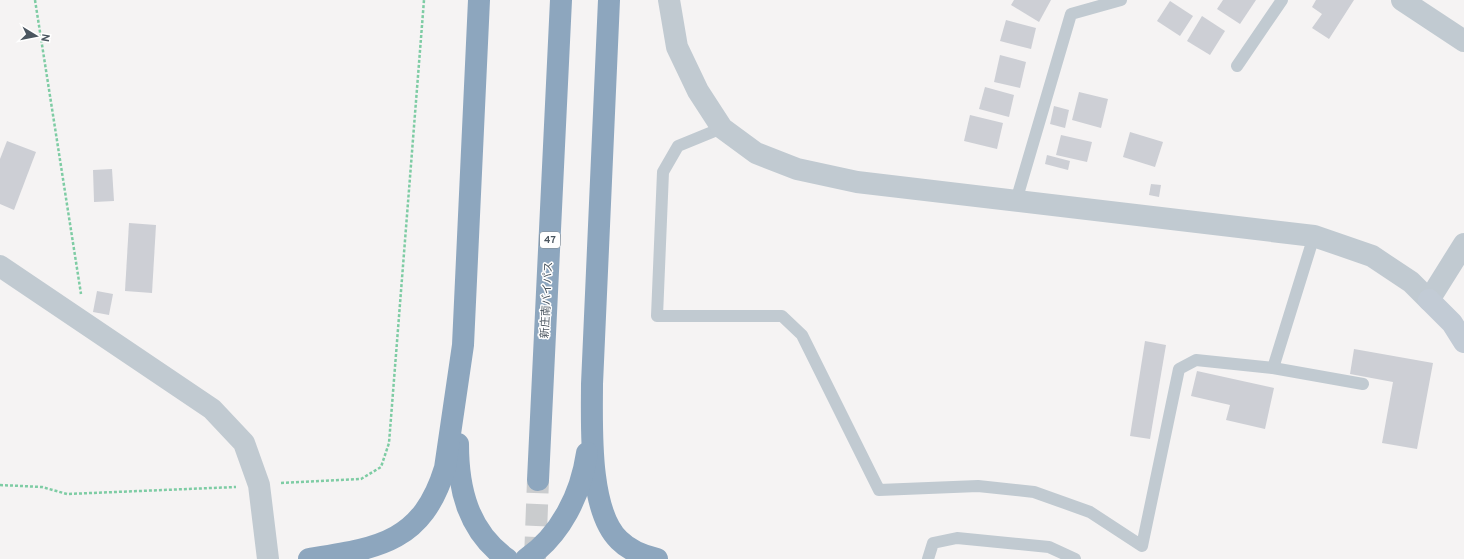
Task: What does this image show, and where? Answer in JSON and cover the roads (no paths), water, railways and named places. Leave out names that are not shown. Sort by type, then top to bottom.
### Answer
[{"type":"highway","points":[[479,0],[458,462],[461,485],[466,504],[474,522],[486,539],[507,559]]},
{"type":"highway","name":"新庄南バイパス","points":[[538,480],[561,0]]},
{"type":"highway","points":[[526,559],[546,541],[560,525],[571,508],[580,486],[585,464],[592,384],[609,0]]},
{"type":"highway","points":[[309,559],[377,546],[394,538],[410,527],[432,501],[440,484],[445,468],[463,345]]},
{"type":"highway","points":[[592,384],[594,461],[602,513],[609,528],[619,540],[634,551],[657,559]]},
{"type":"street","points":[[669,0],[677,47],[698,91],[722,128],[756,152],[797,169],[858,182],[1314,236],[1372,256],[1411,282],[1452,323],[1464,342]]},
{"type":"street","points":[[1402,0],[1464,41]]},
{"type":"street","points":[[1429,300],[1464,244]]},
{"type":"street","points":[[0,266],[212,409],[244,443],[259,485],[268,559]]},
{"type":"lane","points":[[1016,201],[1071,14],[1121,0]]},
{"type":"lane","points":[[1237,66],[1282,0]]},
{"type":"lane","points":[[722,128],[678,146],[663,172],[657,316],[782,316],[802,335],[879,490],[978,486],[1034,492],[1090,512],[1142,546],[1179,369],[1196,360],[1273,368],[1363,384]]},
{"type":"lane","points":[[1273,368],[1314,236]]},
{"type":"lane","points":[[928,559],[933,543],[956,538],[1049,547],[1075,559]]},
{"type":"tunnel","points":[[535,559],[538,480]]}]
